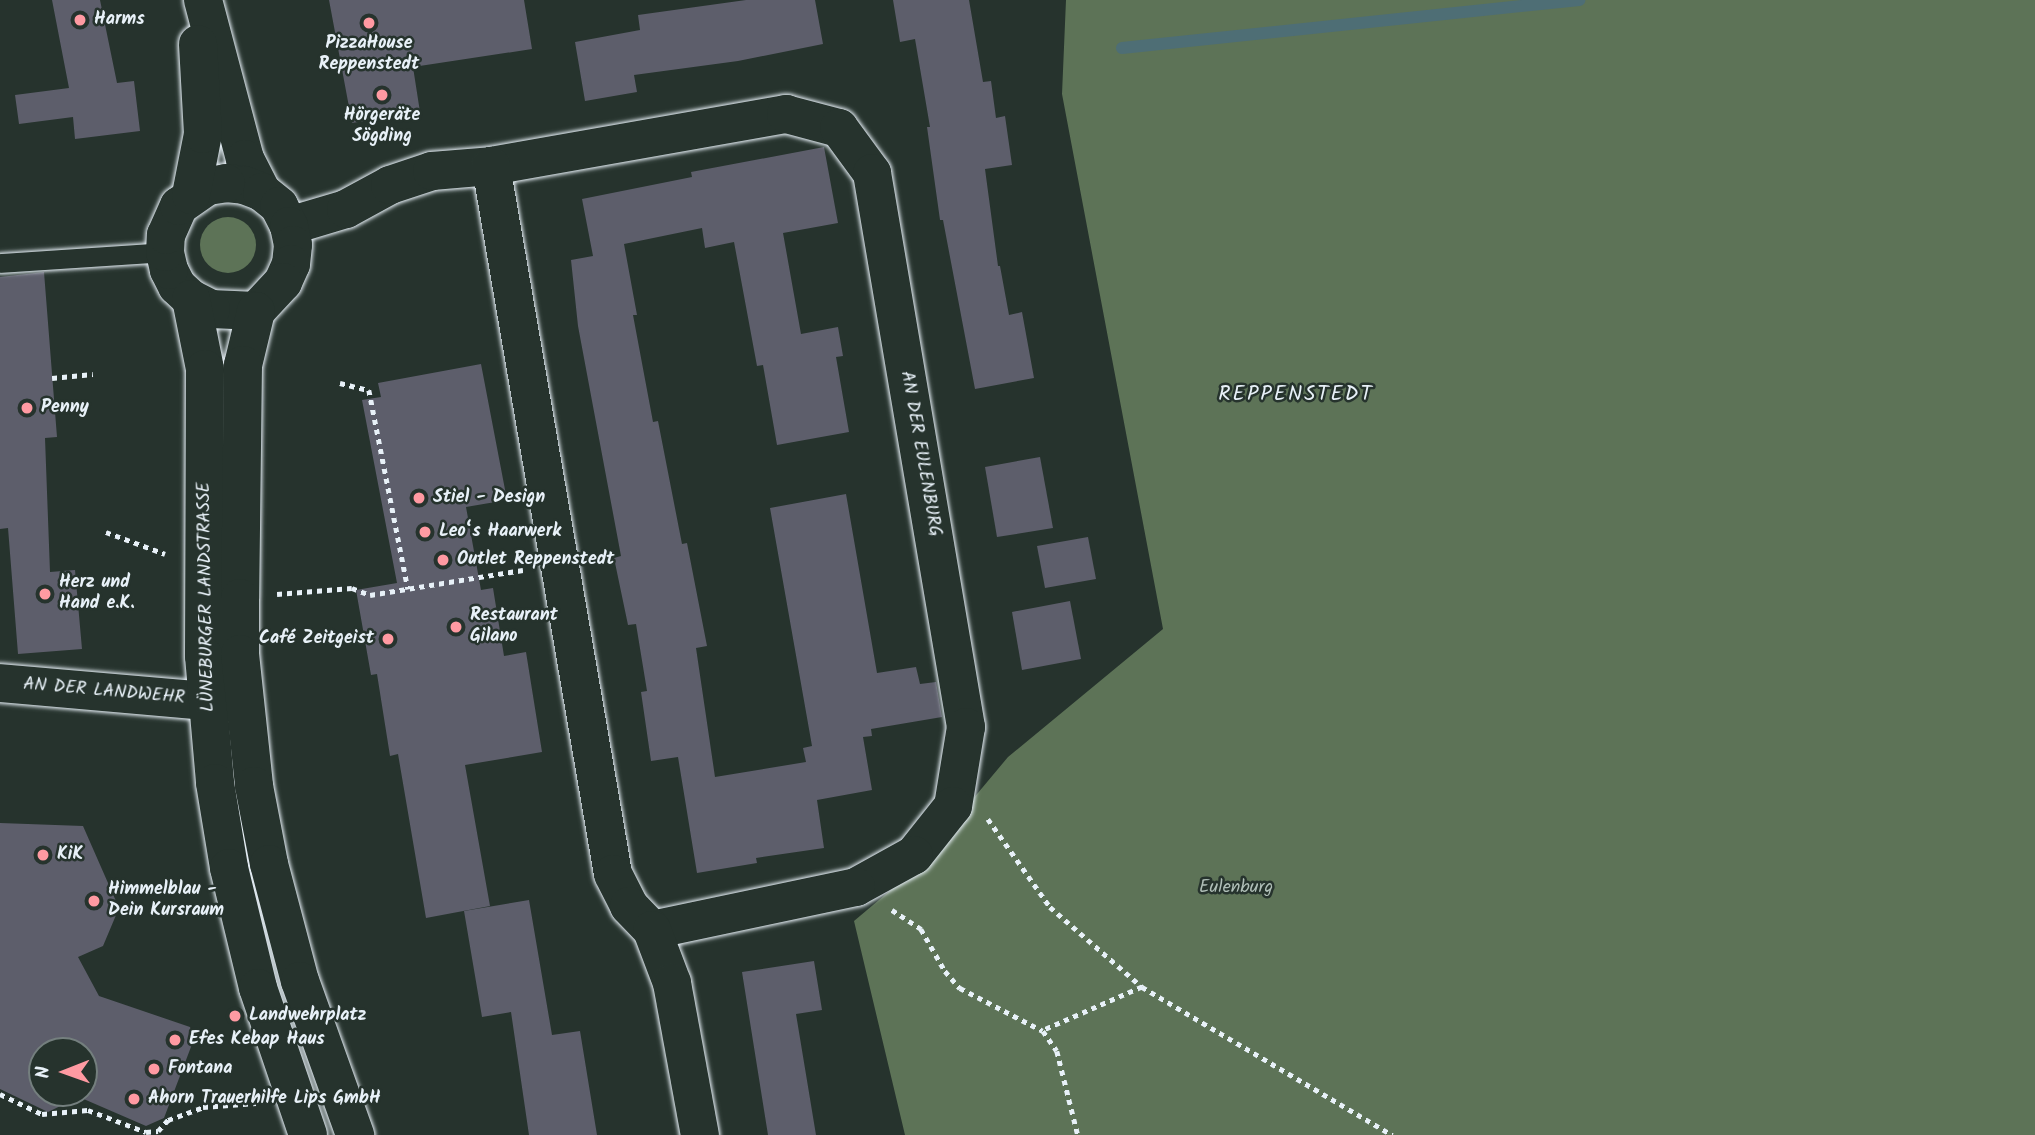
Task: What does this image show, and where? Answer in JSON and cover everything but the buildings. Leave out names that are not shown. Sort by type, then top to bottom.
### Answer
[{"type":"street","points":[[191,195],[203,134],[194,0]]},
{"type":"street","points":[[203,0],[245,159],[262,192]]},
{"type":"street","name":"AN DER EULENBURG","points":[[289,226],[346,209],[390,185],[432,171],[491,166],[786,114],[839,128],[872,173],[966,727],[953,806],[914,855],[856,887],[652,930]]},
{"type":"street","points":[[491,166],[562,562],[613,874],[629,906],[652,930],[672,983],[700,1135]]},
{"type":"street","points":[[226,183],[244,185],[262,192],[279,206],[289,226],[293,245],[291,264],[283,282],[256,311],[211,309],[191,299],[177,286],[165,252],[171,219],[191,195],[208,186],[226,183]]},
{"type":"street","name":"LÜNEBURGER LANDSTRASSE","points":[[191,299],[205,369],[203,592],[207,701],[215,783],[229,868],[258,988],[308,1135]]},
{"type":"street","name":"LÜNEBURGER LANDSTRASSE","points":[[256,311],[243,365],[240,621],[240,654],[254,786],[269,864],[300,981],[355,1135]]},
{"type":"street","name":"AN DER LANDWEHR","points":[[0,683],[207,701]]},
{"type":"lane","points":[[0,264],[165,252]]},
{"type":"path","points":[[52,378],[93,374]]},
{"type":"path","points":[[340,383],[369,390],[408,589]]},
{"type":"path","points":[[106,532],[176,558]]},
{"type":"path","points":[[284,593],[352,588],[370,595],[493,575]]},
{"type":"path","points":[[958,777],[1050,907],[1142,987],[1392,1135]]},
{"type":"path","points":[[856,887],[921,929],[945,971],[960,988],[1042,1031],[1057,1051],[1078,1135]]},
{"type":"path","points":[[1042,1031],[1142,987]]},
{"type":"path","points":[[0,1094],[42,1114],[89,1110],[146,1132],[158,1131],[168,1120],[203,1107],[257,1103]]},
{"type":"green space","name":"Eulenburg","points":[[1066,0],[2035,0],[2035,1135],[905,1135],[854,921],[911,873],[1008,757],[1163,629],[1062,94]]},
{"type":"green space","points":[[222,217],[234,217],[248,225],[256,239],[254,256],[248,265],[234,273],[222,273],[205,261],[200,251],[200,239],[212,222]]},
{"type":"waterway","points":[[1122,48],[1579,0]]},
{"type":"place","name":"Harms","points":[[80,20]]},
{"type":"place","name":"PizzaHouse Reppenstedt","points":[[369,23]]},
{"type":"place","name":"Hörgeräte Sögding","points":[[382,95]]},
{"type":"place","name":"Penny","points":[[27,408]]},
{"type":"place","name":"Stiel - Design","points":[[419,498]]},
{"type":"place","name":"Leo‘s Haarwerk","points":[[425,532]]},
{"type":"place","name":"Outlet Reppenstedt","points":[[443,560]]},
{"type":"place","name":"Herz und Hand e.K.","points":[[45,594]]},
{"type":"place","name":"Restaurant Gilano","points":[[456,627]]},
{"type":"place","name":"Café Zeitgeist","points":[[388,639]]},
{"type":"place","name":"KiK","points":[[43,855]]},
{"type":"place","name":"Himmelblau - Dein Kursraum","points":[[94,901]]},
{"type":"place","name":"Landwehrplatz","points":[[235,1016]]},
{"type":"place","name":"Efes Kebap Haus","points":[[175,1040]]},
{"type":"place","name":"Fontana","points":[[154,1069]]},
{"type":"place","name":"Ahorn Trauerhilfe Lips GmbH","points":[[134,1099]]},
{"type":"district","name":"REPPENSTEDT","points":[[1296,395]]}]
